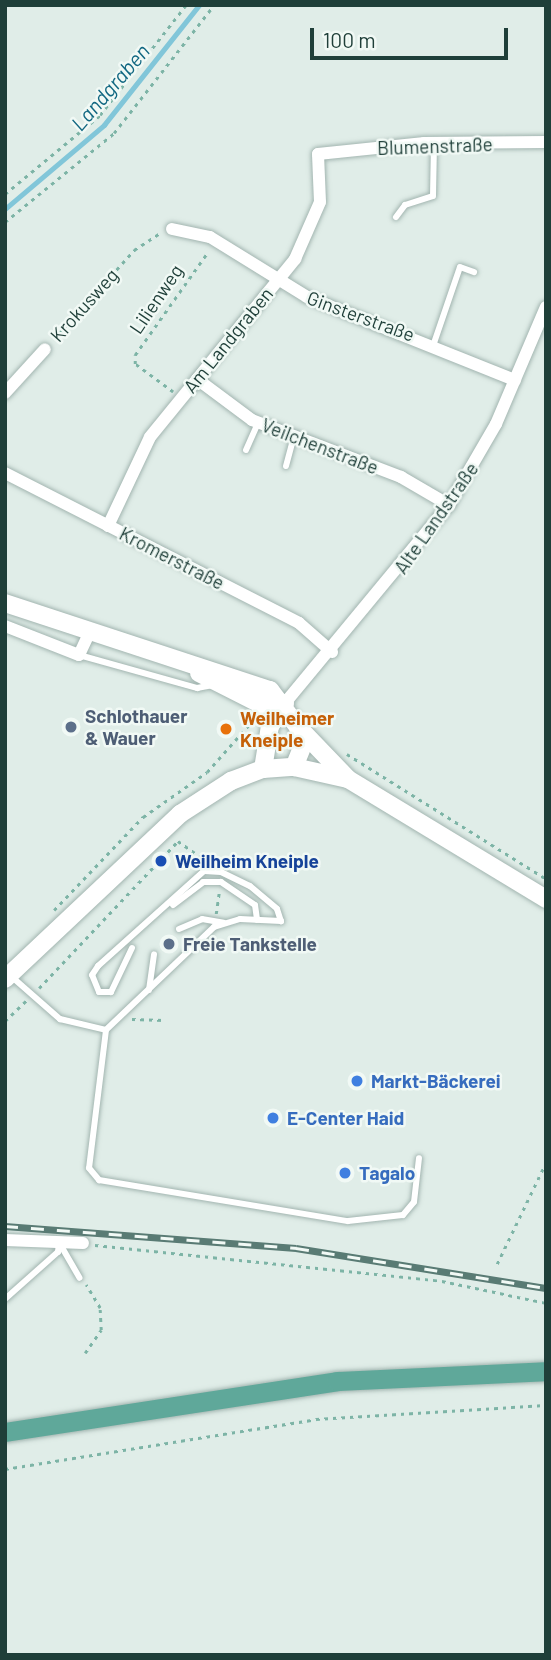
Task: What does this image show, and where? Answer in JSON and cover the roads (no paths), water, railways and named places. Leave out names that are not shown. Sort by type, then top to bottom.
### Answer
[{"type":"main road","points":[[5,1432],[337,1381],[546,1371]]},
{"type":"street","name":"Blumenstraße","points":[[324,152],[434,143],[546,142]]},
{"type":"street","name":"Am Landgraben","points":[[108,526],[150,437],[276,282],[313,225],[320,202],[315,161],[324,152]]},
{"type":"street","name":"Ginsterstraße","points":[[173,229],[217,242],[276,282],[434,343],[515,380]]},
{"type":"street","name":"Alte Landstraße","points":[[263,769],[270,726],[285,703],[332,652],[449,505],[515,380],[546,307]]},
{"type":"street","name":"Krokusweg","points":[[5,393],[45,349]]},
{"type":"street","name":"Veilchenstraße","points":[[197,379],[258,423],[401,477],[449,505]]},
{"type":"street","name":"Kromerstraße","points":[[5,473],[299,623],[332,652]]},
{"type":"street","points":[[5,603],[165,657],[228,673],[285,703],[298,727],[303,745],[295,767]]},
{"type":"street","points":[[5,626],[79,655],[90,631]]},
{"type":"street","points":[[165,657],[260,704],[285,703]]},
{"type":"street","points":[[260,704],[270,726]]},
{"type":"street","points":[[298,727],[348,779],[546,899]]},
{"type":"street","points":[[7,975],[180,814],[263,769],[295,767],[348,779]]},
{"type":"street","points":[[5,1240],[83,1243]]},
{"type":"lane","points":[[396,217],[405,205],[433,196],[434,143]]},
{"type":"lane","points":[[434,343],[460,267],[474,272]]},
{"type":"lane","points":[[246,450],[258,423]]},
{"type":"lane","points":[[286,466],[294,436]]},
{"type":"lane","points":[[79,655],[197,688],[219,683]]},
{"type":"lane","points":[[132,948],[111,992],[102,994],[92,975],[98,966],[197,874],[221,872],[237,878],[277,909],[281,921],[224,923],[202,919],[179,929]]},
{"type":"lane","points":[[173,905],[203,882],[221,882],[255,905],[257,920]]},
{"type":"lane","points":[[224,923],[106,1030],[89,1168],[110,1186],[348,1221],[403,1215],[414,1202],[419,1158]]},
{"type":"lane","points":[[149,990],[154,954]]},
{"type":"lane","points":[[7,975],[60,1019],[106,1030]]},
{"type":"lane","points":[[60,1242],[80,1278]]},
{"type":"lane","points":[[5,1299],[58,1252],[60,1242]]},
{"type":"waterway","name":"Landgraben","points":[[5,209],[104,125],[199,5]]},
{"type":"railway","points":[[5,1226],[296,1248],[546,1288]]},
{"type":"place","name":"Schlothauer & Wauer","points":[[71,727]]},
{"type":"place","name":"Weilheimer Kneiple","points":[[226,729]]},
{"type":"place","name":"Weilheim Kneiple","points":[[161,861]]},
{"type":"place","name":"Freie Tankstelle","points":[[169,944]]},
{"type":"place","name":"Markt-Bäckerei","points":[[357,1081]]},
{"type":"place","name":"E-Center Haid","points":[[273,1118]]},
{"type":"place","name":"Tagalo","points":[[345,1173]]}]
